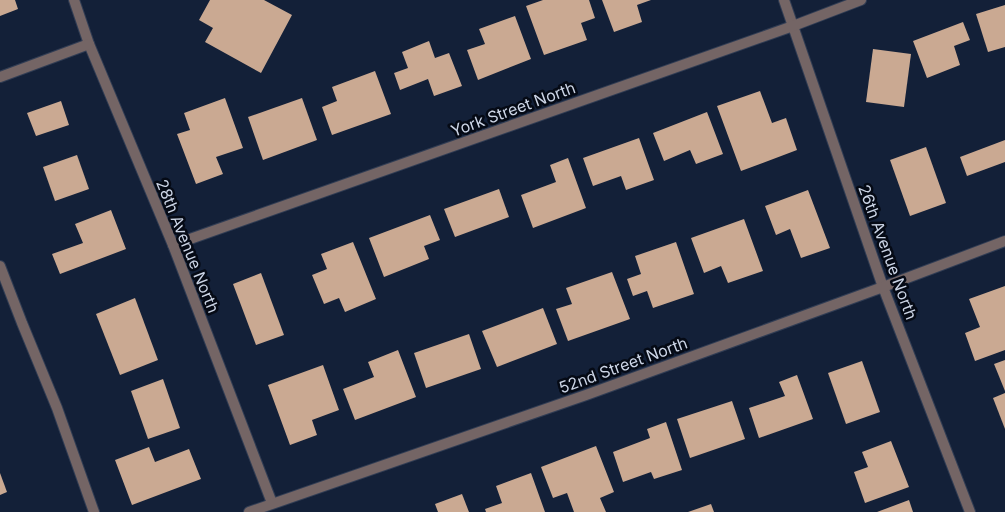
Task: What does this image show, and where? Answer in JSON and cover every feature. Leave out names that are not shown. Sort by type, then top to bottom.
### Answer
[{"type":"street","name":"28th Avenue North","points":[[74,0],[89,44],[174,245],[272,503]]},
{"type":"street","name":"26th Avenue North","points":[[784,0],[883,287],[970,512]]},
{"type":"street","name":"York Street North","points":[[174,245],[793,26],[861,0]]},
{"type":"street","points":[[0,77],[89,44]]},
{"type":"street","name":"52nd Street North","points":[[249,512],[586,395],[1005,241]]},
{"type":"street","points":[[0,266],[57,408],[94,512]]},
{"type":"building","points":[[0,0],[15,0],[18,9],[0,16]]},
{"type":"building","points":[[210,0],[264,0],[292,15],[261,73],[205,42],[213,28],[199,20]]},
{"type":"building","points":[[543,0],[589,0],[595,18],[581,23],[587,40],[544,55],[526,6]]},
{"type":"building","points":[[602,0],[651,0],[637,5],[642,22],[614,32]]},
{"type":"building","points":[[1005,5],[1005,47],[988,52],[976,14]]},
{"type":"building","points":[[515,16],[531,59],[478,80],[467,50],[485,44],[479,29]]},
{"type":"building","points":[[963,22],[970,40],[954,46],[960,65],[927,78],[913,41]]},
{"type":"building","points":[[429,41],[435,58],[449,53],[462,86],[434,96],[428,79],[400,90],[394,73],[408,68],[402,52]]},
{"type":"building","points":[[873,49],[911,54],[904,107],[866,102]]},
{"type":"building","points":[[375,71],[391,114],[332,135],[322,107],[337,101],[332,87]]},
{"type":"building","points":[[760,91],[772,123],[786,118],[797,150],[741,171],[717,106]]},
{"type":"building","points":[[225,98],[243,148],[216,157],[223,174],[196,184],[177,134],[190,130],[184,113]]},
{"type":"building","points":[[302,98],[317,140],[263,160],[248,117]]},
{"type":"building","points":[[61,101],[69,125],[36,136],[27,113]]},
{"type":"building","points":[[707,112],[723,154],[696,164],[690,150],[664,161],[653,133]]},
{"type":"building","points":[[639,138],[654,180],[626,190],[621,176],[593,186],[583,158]]},
{"type":"building","points":[[1005,140],[1005,162],[967,176],[960,157]]},
{"type":"building","points":[[926,147],[946,203],[910,216],[890,160]]},
{"type":"building","points":[[77,155],[89,189],[55,201],[43,167]]},
{"type":"building","points":[[568,158],[586,208],[533,228],[521,195],[556,182],[550,165]]},
{"type":"building","points":[[499,189],[509,217],[455,237],[444,209]]},
{"type":"building","points":[[808,190],[830,248],[801,258],[790,229],[776,235],[765,206]]},
{"type":"building","points":[[111,210],[126,249],[60,274],[52,254],[83,243],[75,224]]},
{"type":"building","points":[[430,215],[440,240],[424,246],[429,259],[384,277],[369,238]]},
{"type":"building","points":[[744,219],[763,271],[728,283],[721,266],[704,273],[691,238]]},
{"type":"building","points":[[353,242],[376,299],[345,312],[339,298],[324,304],[312,275],[327,269],[321,254]]},
{"type":"building","points":[[676,242],[694,294],[653,308],[647,291],[633,296],[627,279],[641,274],[635,256]]},
{"type":"building","points":[[612,272],[630,319],[568,341],[556,309],[572,304],[566,288]]},
{"type":"building","points":[[261,273],[284,335],[256,345],[233,284]]},
{"type":"building","points":[[1005,286],[1005,350],[975,361],[965,333],[980,327],[969,299]]},
{"type":"building","points":[[135,298],[158,360],[120,375],[96,314]]},
{"type":"building","points":[[543,308],[557,344],[497,367],[482,331]]},
{"type":"building","points":[[469,334],[481,369],[426,388],[414,353]]},
{"type":"building","points":[[398,350],[416,397],[355,420],[343,389],[374,377],[368,362]]},
{"type":"building","points":[[1005,360],[1005,391],[994,364]]},
{"type":"building","points":[[862,361],[880,412],[846,424],[828,373]]},
{"type":"building","points":[[323,365],[339,410],[312,420],[317,435],[290,445],[268,385]]},
{"type":"building","points":[[797,375],[813,419],[759,438],[749,408],[785,396],[779,382]]},
{"type":"building","points":[[163,379],[180,428],[148,439],[131,391]]},
{"type":"building","points":[[1005,393],[1005,429],[993,398]]},
{"type":"building","points":[[732,401],[745,439],[690,458],[677,419]]},
{"type":"building","points":[[666,422],[682,470],[654,479],[651,472],[623,482],[613,452],[650,438],[647,429]]},
{"type":"building","points":[[891,441],[909,487],[865,503],[854,472],[868,467],[862,452]]},
{"type":"building","points":[[596,446],[614,492],[600,498],[606,512],[574,512],[567,493],[553,498],[541,467]]},
{"type":"building","points":[[149,447],[155,462],[189,449],[201,479],[132,505],[115,460]]},
{"type":"building","points":[[0,473],[7,492],[0,495]]},
{"type":"building","points":[[531,473],[545,512],[486,512],[485,509],[502,503],[496,486]]},
{"type":"building","points":[[462,494],[469,512],[438,512],[435,504]]},
{"type":"building","points":[[909,500],[913,512],[877,512]]},
{"type":"building","points":[[711,504],[714,512],[688,512]]}]
